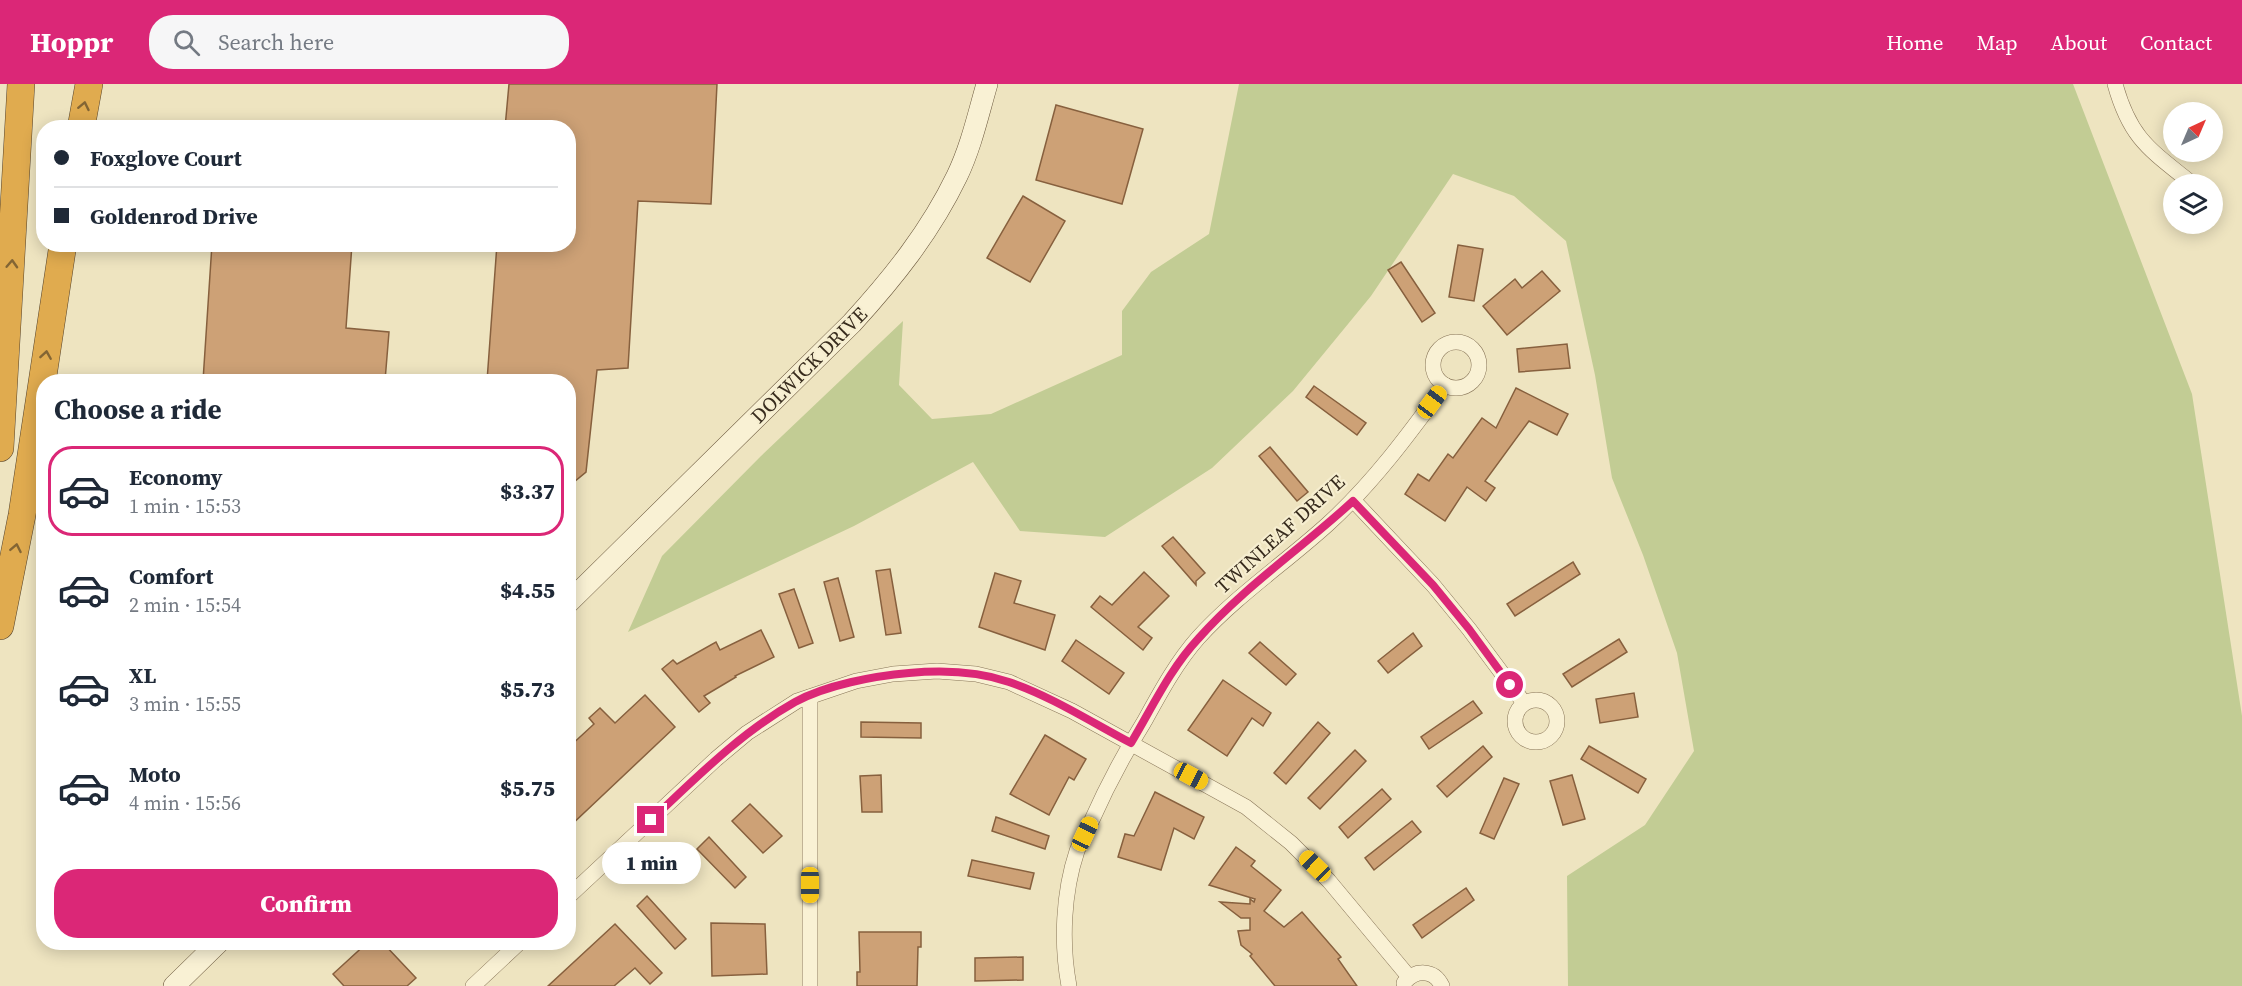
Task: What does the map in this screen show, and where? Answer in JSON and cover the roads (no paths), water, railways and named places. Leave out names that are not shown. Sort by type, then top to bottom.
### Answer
[{"type":"highway","points":[[0,448],[21,84]]},
{"type":"highway","points":[[82,120],[89,84]]},
{"type":"highway","points":[[43,374],[62,252]]},
{"type":"highway","points":[[0,626],[22,515],[36,422]]},
{"type":"main road","name":"DOLWICK DRIVE","points":[[576,595],[852,323],[895,276],[926,233],[957,176],[971,140],[987,84]]},
{"type":"main road","points":[[174,986],[211,950]]},
{"type":"street","points":[[2115,84],[2135,134],[2180,174]]},
{"type":"street","name":"TWINLEAF DRIVE","points":[[1069,986],[1065,965],[1064,925],[1077,851],[1101,799],[1176,666],[1198,638],[1250,587],[1326,526],[1353,501],[1395,452],[1445,385]]},
{"type":"street","points":[[1353,501],[1433,585],[1524,703]]},
{"type":"street","points":[[576,890],[716,759],[747,733],[797,701],[856,681],[892,675],[937,671],[976,675],[1009,682],[1072,711],[1246,807],[1291,843],[1329,880],[1406,982],[1415,974],[1429,973],[1435,976],[1442,986]]},
{"type":"street","points":[[810,696],[810,986]]},
{"type":"street","points":[[473,986],[511,950]]}]
